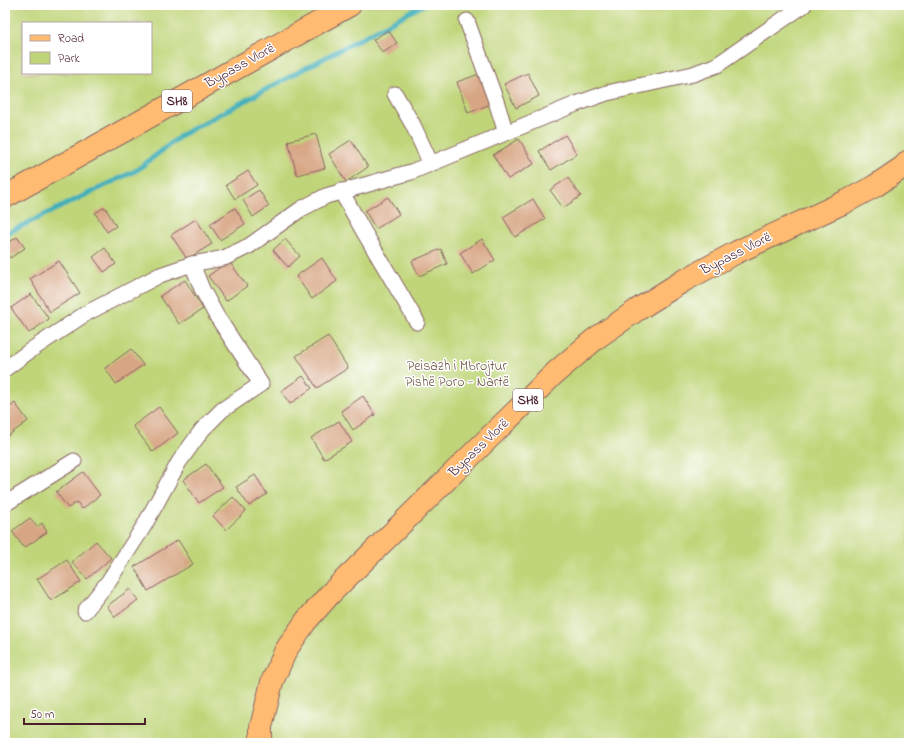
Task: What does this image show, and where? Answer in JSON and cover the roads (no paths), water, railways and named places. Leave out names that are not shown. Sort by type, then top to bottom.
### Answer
[{"type":"main road","name":"Bypass Vlorë","points":[[5,197],[350,5]]},
{"type":"main road","name":"Bypass Vlorë","points":[[261,743],[261,727],[272,682],[286,650],[306,621],[330,594],[555,373],[637,310],[683,282],[737,252],[875,186],[909,162]]},
{"type":"street","points":[[5,369],[85,314],[160,275],[192,264],[224,258],[249,246],[301,209],[326,196],[411,172],[576,104],[607,93],[692,74],[717,65],[804,5]]},
{"type":"street","points":[[467,21],[506,133]]},
{"type":"street","points":[[395,94],[413,125],[431,164]]},
{"type":"street","points":[[341,191],[417,322]]},
{"type":"street","points":[[85,611],[108,582],[144,526],[179,462],[202,430],[222,410],[260,384],[216,315],[202,289],[192,264]]},
{"type":"street","points":[[5,504],[74,461]]},
{"type":"waterway","points":[[5,234],[137,170],[183,134],[423,5]]},
{"type":"park label","name":"Peisazh i Mbrojtur Pishë Poro - Nartë","points":[[457,374]]}]
